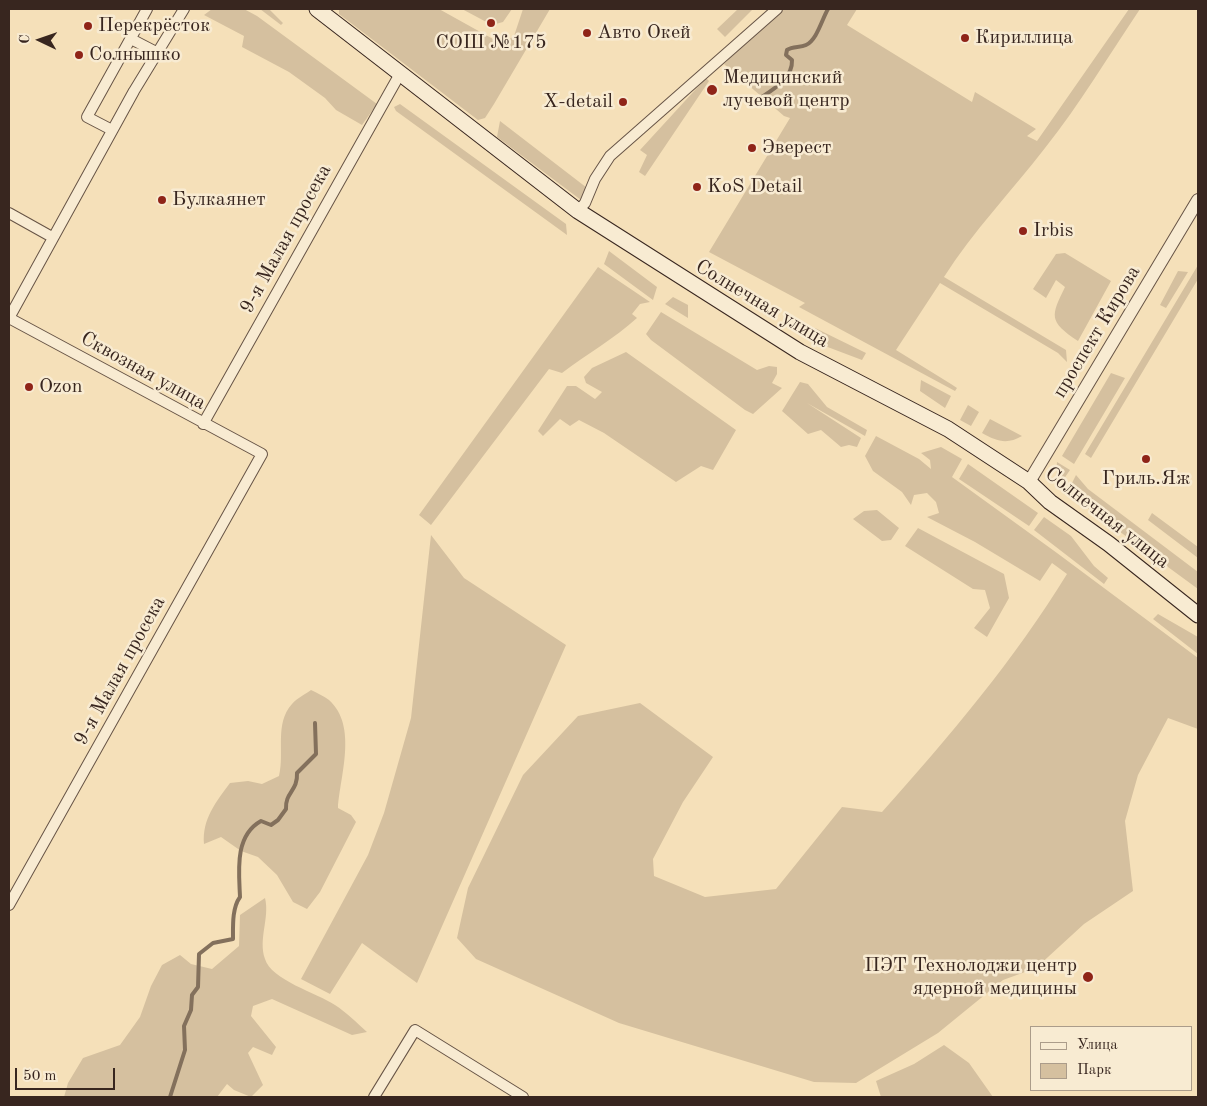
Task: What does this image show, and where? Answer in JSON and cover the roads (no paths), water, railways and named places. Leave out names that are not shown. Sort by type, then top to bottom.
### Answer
[{"type":"main road","name":"Солнечная улица","points":[[317,9],[401,72],[578,211],[800,352],[948,430],[1029,482],[1050,502],[1109,544],[1198,615]]},
{"type":"street","points":[[112,130],[87,117],[147,9]]},
{"type":"street","points":[[9,318],[112,130],[184,9]]},
{"type":"street","points":[[578,211],[585,203],[595,179],[610,156],[777,9]]},
{"type":"street","points":[[131,39],[158,52]]},
{"type":"street","name":"9-я Малая просека","points":[[203,424],[401,72]]},
{"type":"street","name":"проспект Кирова","points":[[1029,482],[1198,200]]},
{"type":"street","points":[[9,213],[52,237]]},
{"type":"street","name":"Сквозная улица","points":[[9,318],[203,424],[262,454]]},
{"type":"street","name":"9-я Малая просека","points":[[9,905],[262,454]]},
{"type":"street","points":[[374,1097],[415,1030],[523,1097]]},
{"type":"waterway","points":[[756,101],[785,79],[789,73],[792,60],[786,55],[787,50],[804,46],[810,42],[828,9]]},
{"type":"waterway","points":[[170,1097],[185,1050],[184,1026],[191,1010],[192,995],[198,987],[199,954],[213,943],[233,939],[234,912],[240,897],[239,866],[242,845],[252,828],[261,821],[271,825],[278,820],[286,809],[287,799],[296,784],[297,773],[316,754],[315,723]]},
{"type":"place","name":"СОШ №175","points":[[491,23]]},
{"type":"place","name":"Перекрёсток","points":[[88,26]]},
{"type":"place","name":"Авто Окей","points":[[587,33]]},
{"type":"place","name":"Кириллица","points":[[965,38]]},
{"type":"place","name":"Солнышко","points":[[79,55]]},
{"type":"place","name":"Медицинский лучевой центр","points":[[712,90]]},
{"type":"place","name":"X-detail","points":[[623,102]]},
{"type":"place","name":"Эверест","points":[[752,148]]},
{"type":"place","name":"KoS Detail","points":[[697,187]]},
{"type":"place","name":"Булкаянет","points":[[162,200]]},
{"type":"place","name":"Irbis","points":[[1023,231]]},
{"type":"place","name":"Ozon","points":[[29,387]]},
{"type":"place","name":"Гриль.Яж","points":[[1146,459]]},
{"type":"place","name":"ПЭТ Технолоджи центр ядерной медицины","points":[[1088,977]]}]
